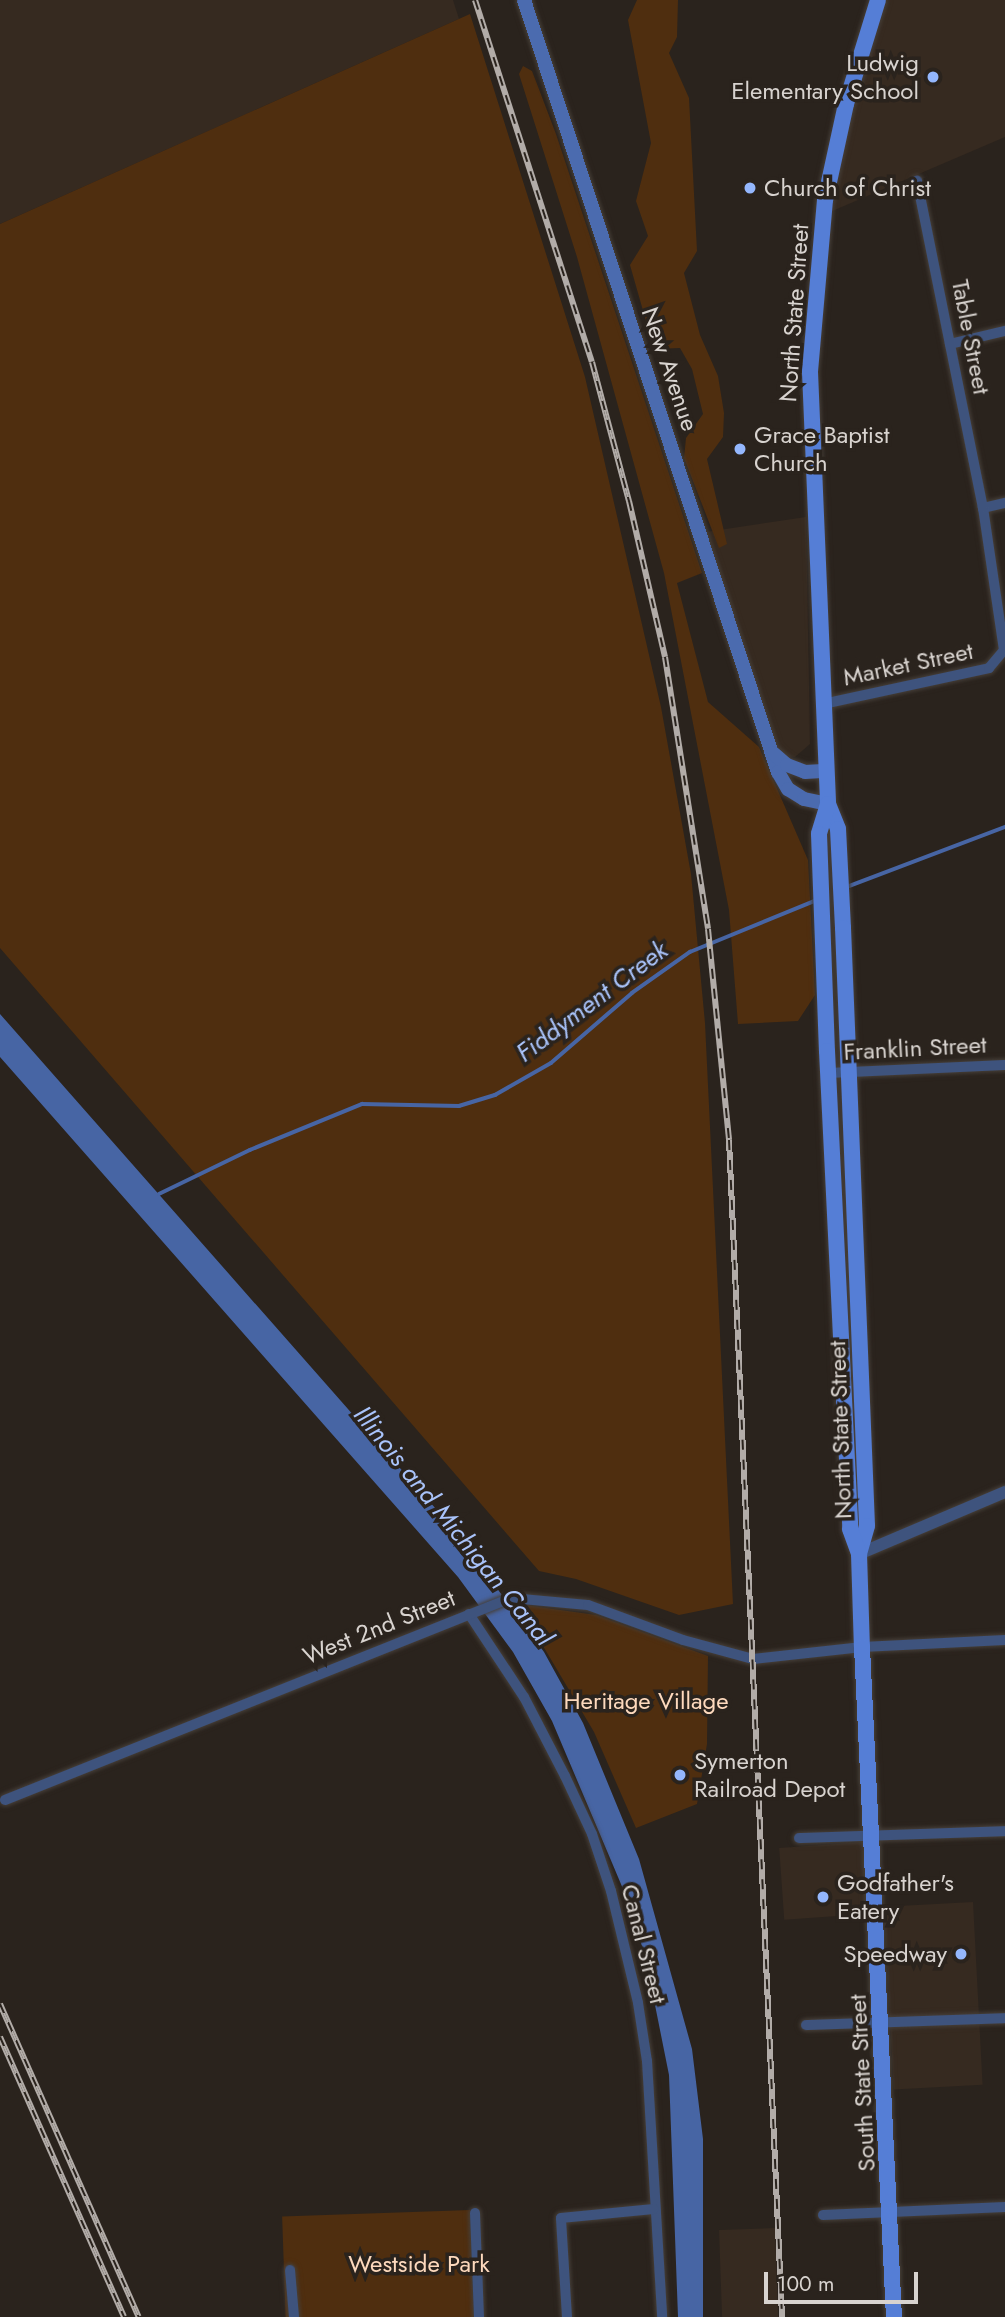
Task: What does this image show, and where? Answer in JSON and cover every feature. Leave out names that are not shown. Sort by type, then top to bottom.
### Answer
[{"type":"main road","name":"New Avenue","points":[[524,0],[773,753],[788,789],[804,799],[828,804]]},
{"type":"main road","name":"North State Street","points":[[859,1554],[850,1528],[822,935],[819,834],[828,804],[810,390],[814,301],[825,200],[840,125],[878,0]]},
{"type":"main road","points":[[773,753],[805,772],[827,771]]},
{"type":"main road","name":"North State Street","points":[[828,804],[838,829],[849,1072],[867,1526],[859,1554]]},
{"type":"main road","name":"South State Street","points":[[859,1554],[892,2212],[894,2317]]},
{"type":"street","name":"Table Street","points":[[917,181],[998,592],[1004,650],[1002,661]]},
{"type":"street","points":[[950,344],[1005,331]]},
{"type":"street","points":[[983,508],[1005,503]]},
{"type":"street","name":"Market Street","points":[[823,704],[989,668],[1002,661]]},
{"type":"street","name":"Franklin Street","points":[[828,1073],[1005,1065]]},
{"type":"street","points":[[859,1554],[1005,1492]]},
{"type":"street","name":"West 2nd Street","points":[[5,1800],[511,1598],[588,1605],[683,1640],[753,1659],[862,1647],[1005,1640]]},
{"type":"street","name":"Canal Street","points":[[470,1614],[524,1697],[565,1776],[592,1834],[611,1891],[647,2061],[662,2317]]},
{"type":"street","points":[[799,1838],[1005,1830]]},
{"type":"street","points":[[806,2025],[1005,2018]]},
{"type":"street","points":[[823,2215],[1005,2207]]},
{"type":"street","points":[[567,2317],[561,2218],[654,2209]]},
{"type":"street","points":[[475,2213],[479,2317]]},
{"type":"street","points":[[290,2270],[294,2317]]},
{"type":"shaded area","points":[[0,0],[453,0],[459,19],[0,224]]},
{"type":"shaded area","name":"Ludwig Elementary School","points":[[886,0],[1005,0],[1005,137],[830,212],[846,132]]},
{"type":"shaded area","points":[[806,517],[810,744],[795,757],[786,756],[777,747],[706,532]]},
{"type":"shaded area","points":[[864,1842],[869,1914],[784,1920],[779,1848]]},
{"type":"shaded area","points":[[973,1902],[983,2085],[894,2089],[884,1907]]},
{"type":"shaded area","points":[[775,2228],[778,2317],[722,2317],[719,2230]]},
{"type":"green space","points":[[637,0],[678,0],[677,37],[669,53],[689,98],[697,251],[684,273],[700,335],[718,376],[724,413],[723,437],[707,459],[727,544],[719,548],[684,458],[686,438],[703,414],[692,369],[680,348],[654,349],[630,265],[648,236],[636,201],[651,143],[628,20]]},
{"type":"green space","points":[[470,14],[585,377],[661,707],[691,874],[705,1023],[733,1604],[679,1615],[576,1579],[539,1571],[0,948],[0,224]]},
{"type":"green space","points":[[523,66],[532,71],[556,134],[702,573],[677,583],[708,702],[759,747],[808,860],[815,995],[798,1021],[738,1024],[729,910],[664,573],[577,257],[519,74]]},
{"type":"green space","name":"Heritage Village","points":[[525,1605],[596,1615],[708,1656],[707,1744],[697,1804],[636,1828],[594,1732],[527,1619]]},
{"type":"green space","name":"Westside Park","points":[[470,2210],[474,2317],[286,2317],[282,2217]]},
{"type":"water","name":"Illinois and Michigan Canal","points":[[0,1014],[451,1526],[544,1652],[583,1723],[639,1859],[692,2049],[703,2139],[703,2317],[678,2317],[669,2075],[646,1960],[629,1903],[552,1721],[513,1652],[458,1577],[0,1057]]},
{"type":"waterway","name":"Fiddyment Creek","points":[[847,887],[1005,827]]},
{"type":"waterway","name":"Fiddyment Creek","points":[[159,1194],[250,1150],[362,1104],[459,1106],[495,1095],[551,1063],[632,993],[690,952],[817,900]]},
{"type":"railway","points":[[475,0],[592,362],[629,501],[665,657],[708,929],[729,1140],[782,2317]]},
{"type":"railway","points":[[0,2004],[139,2317]]},
{"type":"railway","points":[[0,2037],[124,2317]]},
{"type":"place","name":"Ludwig Elementary School","points":[[933,77]]},
{"type":"place","name":"Church of Christ","points":[[750,188]]},
{"type":"place","name":"Grace Baptist Church","points":[[740,449]]},
{"type":"place","name":"Symerton Railroad Depot","points":[[680,1775]]},
{"type":"place","name":"Godfather's Eatery","points":[[823,1897]]},
{"type":"place","name":"Speedway","points":[[961,1954]]}]
